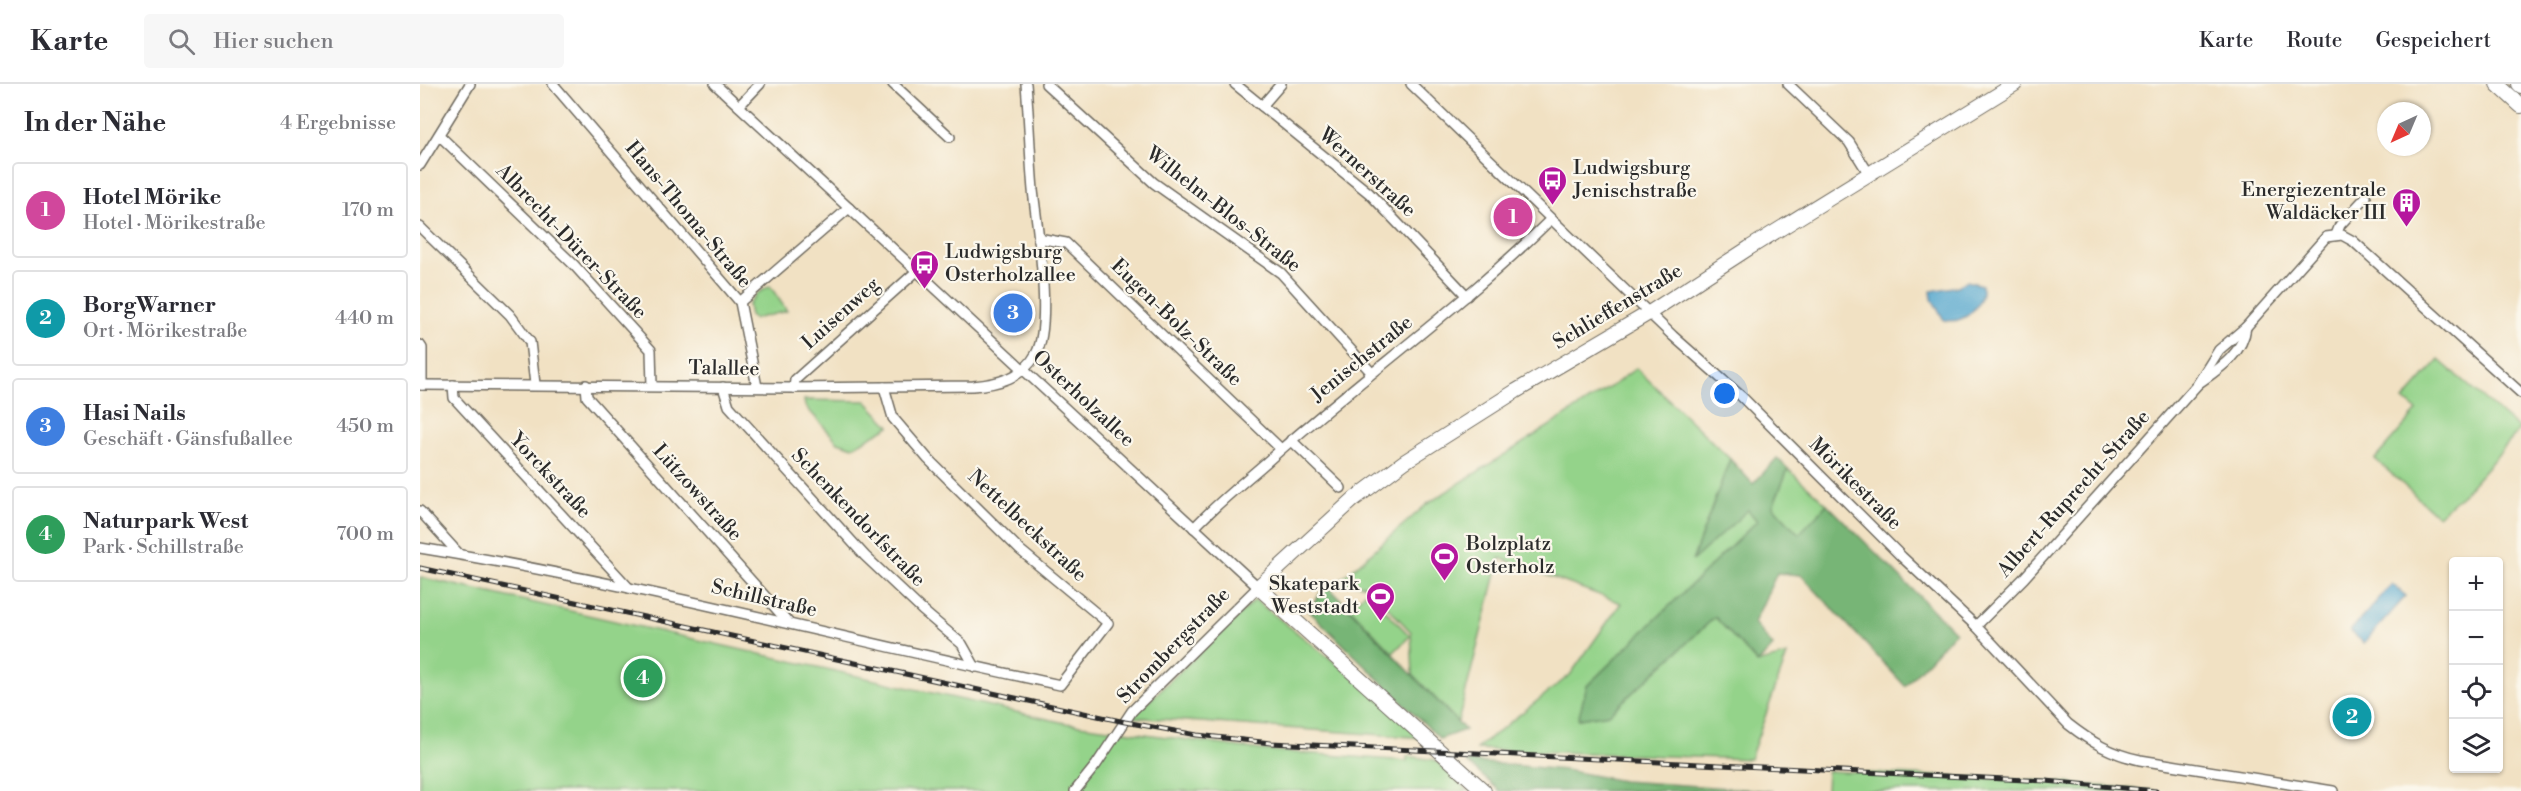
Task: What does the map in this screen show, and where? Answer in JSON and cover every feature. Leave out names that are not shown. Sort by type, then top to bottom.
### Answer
[{"type":"street","points":[[420,165],[470,84]]},
{"type":"street","name":"Hans-Thoma-Straße","points":[[553,84],[740,302],[757,387]]},
{"type":"street","name":"Osterholzallee","points":[[715,84],[1258,587],[1484,791]]},
{"type":"street","points":[[739,106],[760,84]]},
{"type":"street","points":[[893,84],[950,137]]},
{"type":"street","points":[[1023,369],[1037,352],[1043,334],[1026,84]]},
{"type":"street","name":"Wilhelm-Blos-Straße","points":[[1046,84],[1154,183],[1281,273],[1371,372]]},
{"type":"street","name":"Wernerstraße","points":[[1235,84],[1369,193],[1467,296]]},
{"type":"street","points":[[1262,106],[1281,84]]},
{"type":"street","name":"Mörikestraße","points":[[1411,84],[1649,313],[1742,396],[1902,557],[1976,626],[2068,724],[2101,747],[2119,755],[2333,791]]},
{"type":"street","points":[[1788,84],[1849,142],[1869,174]]},
{"type":"street","name":"Schlieffenstraße","points":[[1258,587],[1354,500],[1404,462],[1516,391],[1649,313],[2015,84]]},
{"type":"street","points":[[2497,84],[2521,106]]},
{"type":"street","name":"Albrecht-Dürer-Straße","points":[[439,135],[574,265],[651,350],[652,386]]},
{"type":"street","points":[[2336,235],[2340,225],[2366,197]]},
{"type":"street","points":[[740,302],[849,208]]},
{"type":"street","name":"Jenischstraße","points":[[1194,528],[1371,372],[1502,267],[1551,219]]},
{"type":"street","points":[[420,227],[510,315],[530,342],[535,384]]},
{"type":"street","points":[[2197,385],[2219,350],[2246,327],[2326,237],[2342,235],[2353,241],[2521,393]]},
{"type":"street","name":"Eugen-Bolz-Straße","points":[[1038,238],[1066,243],[1281,449]]},
{"type":"street","name":"Luisenweg","points":[[794,388],[795,380],[918,270]]},
{"type":"street","points":[[2197,385],[2223,365],[2242,345],[2246,327]]},
{"type":"street","points":[[420,345],[422,348],[421,385]]},
{"type":"street","name":"Talallee","points":[[421,385],[535,384],[794,388],[988,385],[1010,379],[1023,369]]},
{"type":"street","name":"Yorckstraße","points":[[453,385],[454,398],[629,588]]},
{"type":"street","name":"Lützowstraße","points":[[586,385],[587,397],[788,622]]},
{"type":"street","name":"Albert-Ruprecht-Straße","points":[[1976,626],[2024,578],[2197,385]]},
{"type":"street","name":"Schenkendorfstraße","points":[[723,387],[729,406],[865,556],[962,644],[975,667]]},
{"type":"street","name":"Nettelbeckstraße","points":[[884,387],[893,417],[928,459],[1020,549],[1108,623],[1060,685]]},
{"type":"street","points":[[1292,440],[1341,488]]},
{"type":"street","points":[[421,515],[459,554]]},
{"type":"street","name":"Schillstraße","points":[[420,548],[629,588],[788,622],[1060,685]]},
{"type":"street","name":"Strombergstraße","points":[[1075,791],[1096,765],[1132,711],[1258,587]]},
{"type":"green space","points":[[770,286],[787,311],[754,319],[750,316],[748,305],[756,294]]},
{"type":"green space","points":[[2439,360],[2520,430],[2465,492],[2438,516],[2375,459],[2417,411],[2404,400]]},
{"type":"green space","points":[[1636,368],[1730,459],[1693,560],[1748,509],[1758,521],[1587,686],[1579,719],[1609,714],[1715,617],[1757,663],[1787,655],[1750,759],[1476,749],[1570,675],[1621,603],[1500,558],[1458,722],[1413,675],[1411,632],[1368,586],[1339,581],[1427,504],[1615,384]]},
{"type":"green space","points":[[804,400],[866,401],[890,426],[853,447],[838,442],[805,406]]},
{"type":"green space","points":[[1777,458],[1788,469],[1773,506],[1799,534],[1827,504],[1955,632],[1905,686],[1801,575],[1777,573],[1754,623],[1773,646],[1758,663],[1715,617],[1609,714],[1578,719],[1587,686],[1757,521],[1748,510],[1692,561],[1730,459],[1753,484]]},
{"type":"green space","points":[[1788,469],[1827,504],[1799,535],[1773,506]]},
{"type":"green space","points":[[420,577],[1065,723],[1262,750],[1407,761],[1407,756],[1435,760],[1468,791],[420,791]]},
{"type":"green space","points":[[1326,584],[1465,730],[1440,739],[1309,611]]},
{"type":"green space","name":"Skatepark Weststadt","points":[[1367,591],[1410,636],[1393,653],[1349,607]]},
{"type":"green space","points":[[1255,600],[1359,681],[1426,738],[1132,717]]},
{"type":"green space","points":[[1465,761],[1565,770],[1623,781],[1773,791],[1500,791]]},
{"type":"green space","points":[[1827,771],[2046,781],[2156,791],[1826,791]]},
{"type":"water","points":[[1967,281],[1982,285],[1980,300],[1972,312],[1966,316],[1952,321],[1944,320],[1932,299],[1931,291],[1958,286]]},
{"type":"water","points":[[2392,584],[2406,596],[2364,643],[2350,631]]},
{"type":"railway","points":[[420,568],[1125,722],[1197,735],[1271,743],[2046,781],[2156,791]]},
{"type":"place","name":"Ludwigsburg Jenischstraße","points":[[1552,206]]},
{"type":"place","name":"Hotel Mörike","points":[[1513,217]]},
{"type":"place","name":"Energiezentrale Waldäcker III","points":[[2407,228]]},
{"type":"place","name":"Ludwigsburg Osterholzallee","points":[[924,290]]},
{"type":"place","name":"Hasi Nails","points":[[1013,313]]},
{"type":"place","name":"Bolzplatz Osterholz","points":[[1445,582]]},
{"type":"place","name":"Skatepark Weststadt","points":[[1380,622]]},
{"type":"place","name":"Naturpark West","points":[[643,678]]},
{"type":"place","name":"BorgWarner","points":[[2352,717]]}]
